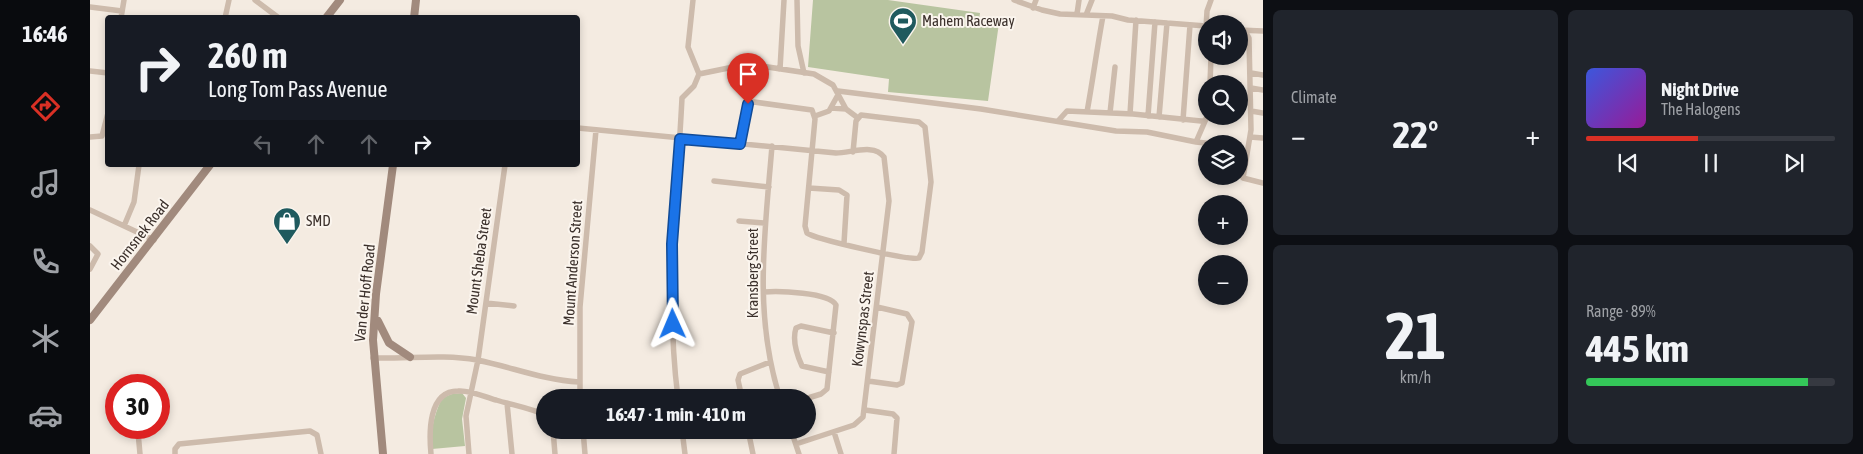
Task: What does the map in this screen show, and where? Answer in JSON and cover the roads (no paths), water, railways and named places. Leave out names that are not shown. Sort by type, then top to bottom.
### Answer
[{"type":"main road","points":[[328,15],[340,0]]},
{"type":"main road","points":[[412,15],[414,0]]},
{"type":"main road","name":"Hornsnek Road","points":[[90,320],[154,240],[209,167]]},
{"type":"main road","name":"Van der Hoff Road","points":[[376,358],[378,322],[395,167]]},
{"type":"main road","name":"Van der Hoff Road","points":[[385,454],[374,318],[395,167]]},
{"type":"main road","points":[[378,322],[389,343],[410,357]]},
{"type":"street","points":[[90,7],[121,14],[124,0]]},
{"type":"street","points":[[226,15],[229,0]]},
{"type":"street","points":[[255,0],[275,15]]},
{"type":"street","points":[[677,389],[672,278],[682,98],[694,86],[699,74],[688,44],[693,0]]},
{"type":"street","points":[[780,69],[784,0]]},
{"type":"street","points":[[797,0],[798,46],[804,73]]},
{"type":"street","points":[[1014,0],[1060,14],[1103,16],[1198,26]]},
{"type":"street","points":[[1031,4],[1036,0]]},
{"type":"street","points":[[1077,14],[1079,0]]},
{"type":"street","points":[[1086,15],[1092,0]]},
{"type":"street","points":[[1208,15],[1211,0]]},
{"type":"street","points":[[1087,112],[1103,16]]},
{"type":"street","points":[[1130,114],[1136,20]]},
{"type":"street","points":[[1148,116],[1155,22]]},
{"type":"street","points":[[1159,117],[1168,23]]},
{"type":"street","points":[[1183,120],[1190,25]]},
{"type":"street","points":[[1248,30],[1263,31]]},
{"type":"street","points":[[1248,36],[1250,38],[1252,112],[1248,144]]},
{"type":"street","points":[[699,74],[748,64],[820,76],[834,85],[846,109],[858,118]]},
{"type":"street","points":[[1110,113],[1115,67]]},
{"type":"street","points":[[90,71],[105,73]]},
{"type":"street","points":[[1251,73],[1263,75]]},
{"type":"street","points":[[1251,88],[1263,90]]},
{"type":"street","points":[[831,108],[839,92]]},
{"type":"street","points":[[839,92],[882,95],[1116,131],[1147,132],[1196,142],[1204,125]]},
{"type":"street","points":[[740,144],[745,108],[751,102],[812,110],[815,116],[806,232],[812,236],[915,259],[921,255],[931,186],[926,130],[919,122],[866,114],[858,118]]},
{"type":"street","points":[[815,116],[831,108],[846,109]]},
{"type":"street","points":[[1058,121],[1067,111],[1130,114],[1198,121]]},
{"type":"street","points":[[1252,112],[1263,114]]},
{"type":"street","points":[[580,128],[812,151],[853,152],[858,118]]},
{"type":"street","points":[[90,137],[102,136],[105,124]]},
{"type":"street","name":"Mount Anderson Street","points":[[579,389],[580,307],[596,130]]},
{"type":"street","points":[[1250,137],[1263,138]]},
{"type":"street","name":"Kransberg Street","points":[[772,146],[763,262],[766,348],[778,389]]},
{"type":"street","name":"Kowynspas Street","points":[[853,152],[872,150],[881,152],[886,161],[889,191],[865,410]]},
{"type":"street","points":[[124,226],[134,202],[138,167]]},
{"type":"street","name":"Mount Sheba Street","points":[[469,454],[466,416],[478,360],[505,167]]},
{"type":"street","points":[[1248,179],[1263,183]]},
{"type":"street","points":[[714,181],[769,187]]},
{"type":"street","points":[[809,188],[839,190],[847,195],[844,243]]},
{"type":"street","points":[[90,219],[92,211],[154,240]]},
{"type":"street","points":[[739,221],[765,223]]},
{"type":"street","points":[[90,246],[98,254],[90,270]]},
{"type":"street","points":[[764,292],[791,291],[833,300],[837,307],[829,372],[824,392],[816,395]]},
{"type":"street","points":[[486,303],[514,306]]},
{"type":"street","points":[[868,381],[897,385],[902,382],[912,322],[907,314],[877,307]]},
{"type":"street","points":[[829,372],[808,369],[802,366],[794,334],[796,328],[801,326],[834,332]]},
{"type":"street","points":[[376,358],[453,357],[478,360],[552,380],[579,382]]},
{"type":"street","points":[[740,389],[738,380],[740,374],[770,362]]},
{"type":"street","points":[[431,454],[430,433],[439,400],[455,391],[471,393],[536,412]]},
{"type":"street","points":[[507,403],[512,454]]},
{"type":"street","points":[[796,444],[860,422],[865,410],[893,414],[897,418],[894,454]]},
{"type":"street","points":[[174,454],[174,449],[179,444],[310,430],[317,435],[320,454]]},
{"type":"street","points":[[834,432],[841,454]]},
{"type":"street","points":[[139,439],[140,454]]},
{"type":"street","points":[[554,439],[556,454]]},
{"type":"street","points":[[584,439],[585,454]]},
{"type":"street","points":[[683,439],[685,454]]},
{"type":"street","points":[[750,439],[753,454]]},
{"type":"street","points":[[794,439],[799,454]]},
{"type":"place","name":"Mahem Raceway","points":[[903,45]]},
{"type":"place","name":"SMD","points":[[287,245]]}]
